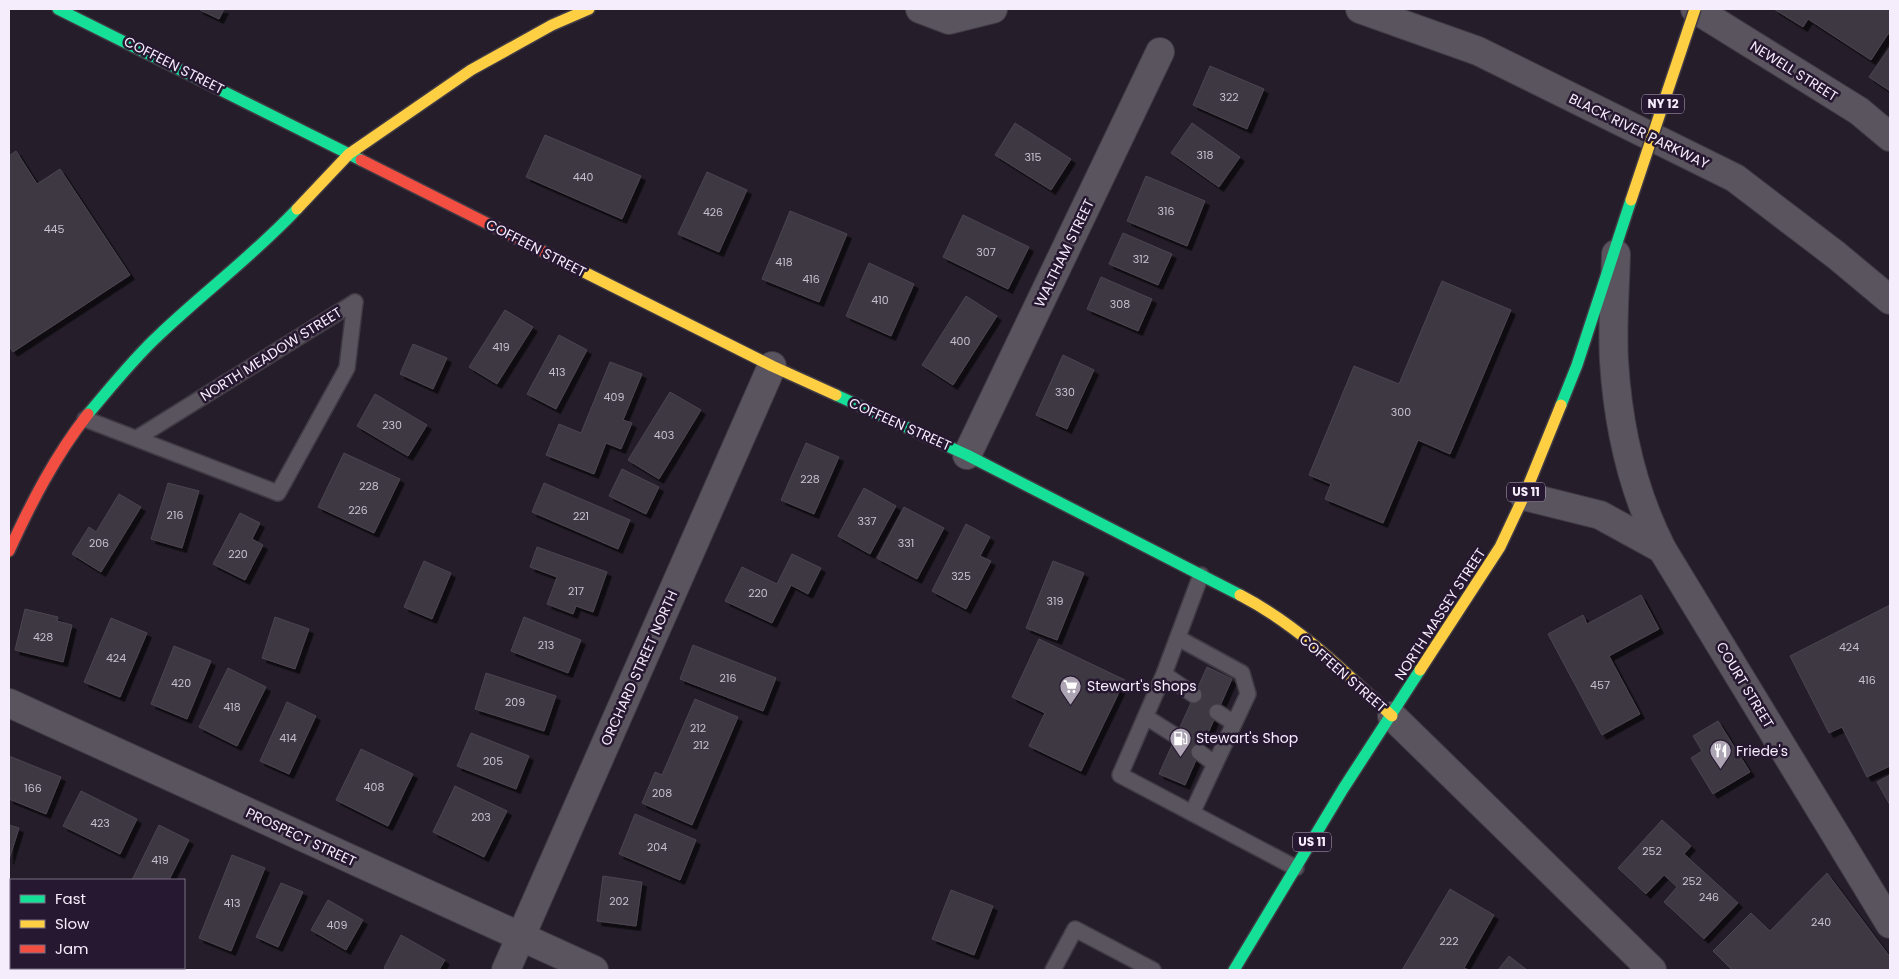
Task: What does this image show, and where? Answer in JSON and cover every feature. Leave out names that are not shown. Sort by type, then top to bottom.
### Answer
[{"type":"main road","name":"COFFEEN STREET","points":[[58,9],[772,366],[967,455],[1257,604],[1319,648],[1370,693],[1392,716]]},
{"type":"main road","points":[[9,551],[30,505],[69,438],[118,378],[159,335],[271,238],[349,154],[471,70],[552,25],[589,9]]},
{"type":"main road","name":"NY 12","points":[[1631,200],[1695,9]]},
{"type":"main road","name":"US 11","points":[[1616,247],[1631,200]]},
{"type":"main road","name":"NORTH MASSEY STREET","points":[[1234,970],[1343,790],[1500,547],[1524,496],[1577,365],[1616,247]]},
{"type":"street","points":[[920,9],[949,14],[993,9]]},
{"type":"street","name":"BLACK RIVER PARKWAY","points":[[1360,9],[1478,51],[1735,178],[1836,255],[1890,300]]},
{"type":"street","name":"NEWELL STREET","points":[[1695,9],[1859,111],[1890,137]]},
{"type":"street","name":"WALTHAM STREET","points":[[967,455],[1160,52]]},
{"type":"street","name":"COURT STREET","points":[[1616,247],[1614,360],[1620,419],[1645,516],[1662,549],[1888,913]]},
{"type":"street","name":"ORCHARD STREET NORTH","points":[[506,970],[772,366]]},
{"type":"street","name":"COURT STREET","points":[[1524,496],[1600,515],[1662,549]]},
{"type":"street","name":"PROSPECT STREET","points":[[9,703],[594,970]]},
{"type":"street","name":"COFFEEN STREET","points":[[1392,716],[1652,970]]},
{"type":"lane","name":"NORTH MEADOW STREET","points":[[85,419],[278,493],[347,368],[355,302],[137,438]]},
{"type":"lane","points":[[1201,575],[1164,674],[1120,775],[1296,868]]},
{"type":"lane","points":[[1178,638],[1242,673],[1248,694],[1192,813]]},
{"type":"lane","points":[[1164,674],[1194,695]]},
{"type":"lane","points":[[1217,712],[1234,723]]},
{"type":"lane","points":[[1146,717],[1176,736]]},
{"type":"lane","points":[[1199,752],[1215,764]]},
{"type":"lane","points":[[1053,970],[1075,929],[1153,970]]},
{"type":"building","points":[[198,9],[224,9],[219,19]]},
{"type":"building","points":[[1774,9],[1890,9],[1890,31],[1871,60],[1808,19],[1803,27]]},
{"type":"building","points":[[1890,47],[1890,91],[1869,77]]},
{"type":"building","points":[[1210,66],[1264,89],[1247,129],[1193,105]]},
{"type":"building","points":[[1015,123],[1071,159],[1051,190],[995,155]]},
{"type":"building","points":[[1192,123],[1240,157],[1219,187],[1171,153]]},
{"type":"building","points":[[545,135],[641,176],[622,219],[526,177]]},
{"type":"building","points":[[16,151],[37,184],[60,169],[130,275],[13,352],[9,346],[9,156]]},
{"type":"building","points":[[707,172],[747,190],[719,252],[678,234]]},
{"type":"building","points":[[1146,176],[1205,201],[1187,246],[1127,221]]},
{"type":"building","points":[[790,211],[847,234],[819,302],[762,279]]},
{"type":"building","points":[[963,215],[1029,247],[1008,289],[943,257]]},
{"type":"building","points":[[1123,233],[1172,254],[1158,285],[1109,264]]},
{"type":"building","points":[[869,263],[914,284],[891,336],[846,316]]},
{"type":"building","points":[[1101,277],[1152,299],[1138,331],[1087,309]]},
{"type":"building","points":[[1442,281],[1511,310],[1450,454],[1418,440],[1383,523],[1325,499],[1331,484],[1309,475],[1354,366],[1399,384]]},
{"type":"building","points":[[966,296],[997,316],[953,385],[922,365]]},
{"type":"building","points":[[505,310],[533,327],[497,384],[469,367]]},
{"type":"building","points":[[559,335],[587,350],[556,409],[527,394]]},
{"type":"building","points":[[413,344],[447,358],[433,389],[400,374]]},
{"type":"building","points":[[1063,355],[1094,370],[1067,429],[1036,415]]},
{"type":"building","points":[[610,362],[642,374],[623,420],[632,423],[621,449],[606,443],[594,474],[546,455],[559,424],[581,433]]},
{"type":"building","points":[[670,392],[701,410],[659,479],[628,460]]},
{"type":"building","points":[[375,394],[427,425],[408,456],[357,426]]},
{"type":"building","points":[[806,443],[839,457],[814,514],[781,500]]},
{"type":"building","points":[[344,453],[400,479],[374,533],[318,507]]},
{"type":"building","points":[[622,469],[659,487],[646,514],[609,496]]},
{"type":"building","points":[[168,483],[199,491],[182,548],[151,539]]},
{"type":"building","points":[[544,483],[630,520],[618,549],[532,512]]},
{"type":"building","points":[[864,488],[896,506],[870,554],[838,536]]},
{"type":"building","points":[[119,494],[141,507],[101,572],[72,554],[89,527],[96,532]]},
{"type":"building","points":[[904,507],[944,528],[917,579],[877,558]]},
{"type":"building","points":[[240,513],[260,523],[252,539],[263,545],[245,580],[213,564]]},
{"type":"building","points":[[966,524],[990,537],[980,556],[991,561],[966,609],[932,591]]},
{"type":"building","points":[[537,547],[607,572],[593,612],[576,606],[573,614],[547,604],[557,577],[530,567]]},
{"type":"building","points":[[792,554],[821,568],[808,594],[791,585],[772,623],[725,601],[742,567],[777,584]]},
{"type":"building","points":[[424,561],[451,573],[432,619],[404,607]]},
{"type":"building","points":[[1053,561],[1084,573],[1057,640],[1026,628]]},
{"type":"building","points":[[1641,595],[1659,629],[1609,656],[1640,714],[1602,735],[1548,634],[1583,615],[1587,624]]},
{"type":"building","points":[[1890,605],[1890,766],[1867,777],[1842,727],[1829,733],[1790,656]]},
{"type":"building","points":[[25,609],[58,617],[57,621],[72,625],[63,662],[15,650]]},
{"type":"building","points":[[275,617],[309,629],[295,669],[262,658]]},
{"type":"building","points":[[524,617],[581,640],[568,673],[511,651]]},
{"type":"building","points":[[111,618],[147,633],[120,697],[84,682]]},
{"type":"building","name":"Stewart's Shops","points":[[1039,639],[1125,680],[1081,771],[1029,746],[1045,713],[1012,697]]},
{"type":"building","points":[[693,645],[776,678],[763,711],[680,679]]},
{"type":"building","points":[[174,646],[211,661],[187,719],[151,704]]},
{"type":"building","points":[[1207,667],[1232,679],[1185,785],[1159,774]]},
{"type":"building","points":[[228,668],[266,687],[237,746],[199,727]]},
{"type":"building","points":[[486,673],[556,696],[544,731],[475,709]]},
{"type":"building","points":[[695,699],[738,717],[692,825],[642,803],[655,772],[662,775]]},
{"type":"building","points":[[287,702],[316,716],[289,774],[260,761]]},
{"type":"building","points":[[1718,721],[1750,772],[1713,794],[1691,758],[1702,751],[1693,736]]},
{"type":"building","points":[[471,733],[529,756],[516,789],[457,766]]},
{"type":"building","points":[[361,749],[413,774],[388,826],[336,800]]},
{"type":"building","points":[[9,756],[61,777],[46,814],[9,799]]},
{"type":"building","points":[[1890,775],[1890,805],[1877,782]]},
{"type":"building","points":[[455,786],[507,811],[484,857],[433,832]]},
{"type":"building","points":[[81,791],[137,819],[120,854],[63,826]]},
{"type":"building","points":[[635,814],[696,840],[680,880],[619,854]]},
{"type":"building","points":[[1662,820],[1691,846],[1684,854],[1738,903],[1704,939],[1664,902],[1677,887],[1664,875],[1646,894],[1618,868]]},
{"type":"building","points":[[9,825],[19,828],[9,860]]},
{"type":"building","points":[[159,825],[189,840],[170,879],[132,879]]},
{"type":"building","points":[[232,855],[265,868],[231,951],[199,938]]},
{"type":"building","points":[[1827,873],[1890,957],[1890,970],[1732,970],[1713,951],[1751,913],[1770,931]]},
{"type":"building","points":[[603,876],[642,882],[636,926],[597,921]]},
{"type":"building","points":[[281,883],[303,892],[278,947],[256,937]]},
{"type":"building","points":[[1450,889],[1494,915],[1464,968],[1469,970],[1402,970]]},
{"type":"building","points":[[951,890],[993,906],[974,955],[932,939]]},
{"type":"building","points":[[328,900],[363,920],[346,950],[311,930]]},
{"type":"building","points":[[401,935],[445,960],[439,970],[389,970],[384,968]]},
{"type":"building","points":[[1509,956],[1527,970],[1498,970]]},
{"type":"traffic: fast","points":[[58,9],[361,160]]},
{"type":"traffic: fast","points":[[1561,405],[1577,365],[1631,200]]},
{"type":"traffic: fast","points":[[88,414],[149,344],[264,242],[297,209]]},
{"type":"traffic: fast","points":[[836,395],[967,455],[1240,595]]},
{"type":"traffic: fast","points":[[1234,970],[1343,789],[1420,670]]},
{"type":"traffic: slow","points":[[297,209],[349,154],[471,70],[552,25],[589,9]]},
{"type":"traffic: slow","points":[[1631,200],[1695,9]]},
{"type":"traffic: slow","points":[[574,267],[772,366],[836,395]]},
{"type":"traffic: slow","points":[[1420,670],[1500,547],[1524,496],[1561,405]]},
{"type":"traffic: slow","points":[[1240,595],[1282,620],[1320,650],[1392,716]]},
{"type":"traffic: jam","points":[[361,160],[574,267]]},
{"type":"traffic: jam","points":[[9,551],[44,480],[88,414]]},
{"type":"place","name":"Stewart's Shops","points":[[1071,705]]},
{"type":"place","name":"Stewart's Shop","points":[[1180,757]]},
{"type":"place","name":"Friede's","points":[[1720,770]]}]
